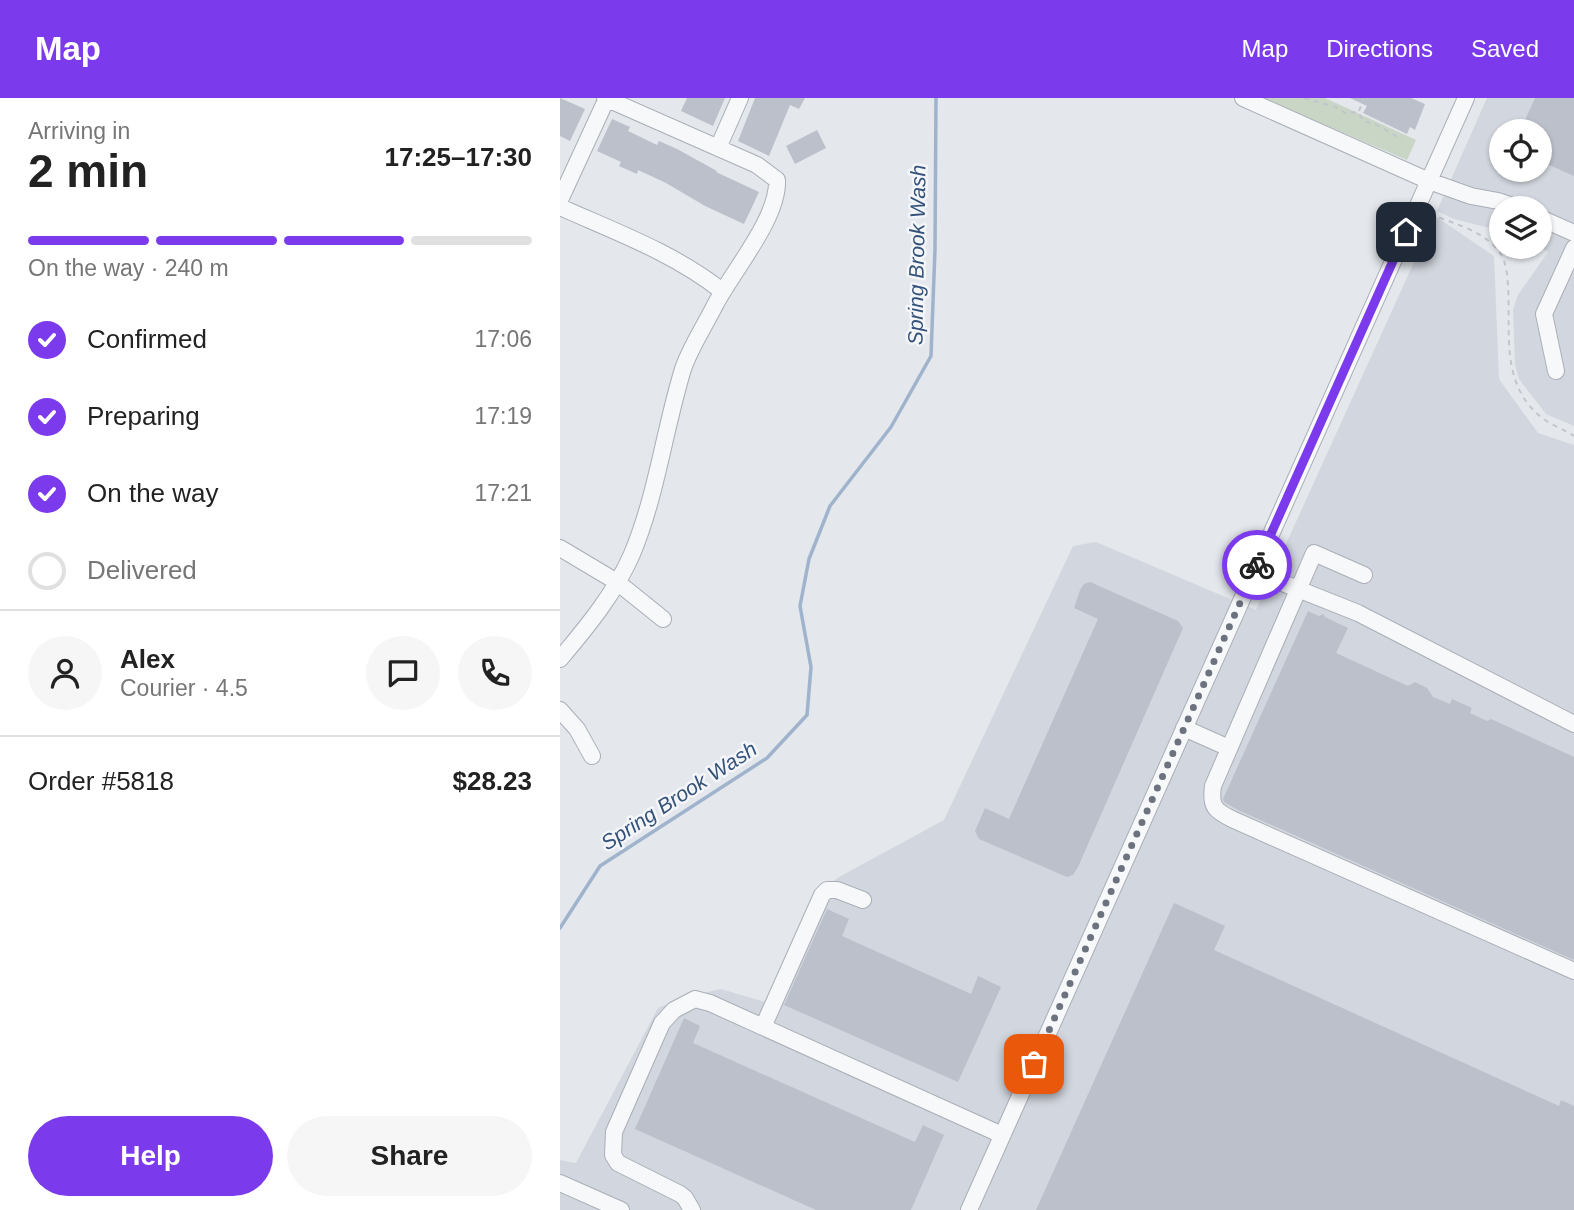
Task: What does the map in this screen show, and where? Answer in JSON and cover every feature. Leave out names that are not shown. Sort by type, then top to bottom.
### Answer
[{"type":"street","points":[[560,200],[606,98],[770,173],[777,180],[778,187],[757,239],[722,291],[684,368],[653,495],[631,555],[617,582],[585,629],[560,659]]},
{"type":"street","points":[[718,148],[740,98]]},
{"type":"street","points":[[1243,98],[1429,181],[1471,197],[1489,200]]},
{"type":"street","points":[[969,1210],[1429,181],[1463,99]]},
{"type":"street","points":[[560,207],[673,258],[698,272],[722,291]]},
{"type":"street","points":[[1552,223],[1574,233]]},
{"type":"street","points":[[1556,371],[1544,314],[1574,248]]},
{"type":"street","points":[[560,548],[617,582],[663,619]]},
{"type":"street","points":[[1364,575],[1314,553],[1213,786],[1211,800],[1219,813],[1574,971]]},
{"type":"street","points":[[1255,572],[1358,613],[1574,724]]},
{"type":"street","points":[[560,710],[577,729],[592,756]]},
{"type":"street","points":[[1184,728],[1229,748]]},
{"type":"street","points":[[763,1027],[822,895],[827,890],[837,890],[863,900]]},
{"type":"street","points":[[692,1210],[680,1194],[618,1163],[613,1155],[612,1143],[617,1122],[662,1023],[674,1010],[690,1001],[701,1000],[1002,1135]]},
{"type":"street","points":[[560,1183],[621,1210]]},
{"type":"path","points":[[1304,98],[1336,107],[1345,113],[1359,112]]},
{"type":"path","points":[[1364,98],[1359,112],[1364,122],[1383,126],[1402,139]]},
{"type":"path","points":[[1416,208],[1478,234],[1497,248],[1506,266],[1508,343],[1514,379],[1527,401],[1544,419],[1574,436]]},
{"type":"shaded area","points":[[1487,98],[1574,98],[1574,426],[1546,414],[1519,379],[1515,365],[1513,309],[1518,295],[1543,259],[1552,259],[1552,196],[1489,196],[1489,228],[1454,219],[1437,211]]},
{"type":"shaded area","points":[[1435,216],[1489,253],[1489,259],[1494,259],[1499,379],[1538,433],[1574,445],[1574,1210],[560,1210],[560,1160],[576,1163],[658,1008],[681,998],[721,989],[765,1002],[813,897],[839,877],[944,820],[1073,546],[1096,542],[1256,610]]},
{"type":"green space","points":[[1262,98],[1325,98],[1416,140],[1407,160]]},
{"type":"building","points":[[560,98],[585,109],[570,141],[560,136]]},
{"type":"building","points":[[687,98],[725,98],[713,126],[681,111]]},
{"type":"building","points":[[755,98],[805,98],[799,109],[790,105],[769,156],[738,141]]},
{"type":"building","points":[[1350,98],[1411,98],[1425,104],[1415,130],[1410,127],[1407,134],[1363,113],[1367,106]]},
{"type":"building","points":[[1535,98],[1574,98],[1574,176],[1552,166],[1552,119],[1525,119]]},
{"type":"building","points":[[612,119],[630,127],[628,131],[657,145],[659,141],[677,149],[716,172],[759,192],[744,224],[638,170],[637,174],[619,166],[621,162],[597,151]]},
{"type":"building","points":[[817,130],[826,148],[795,164],[786,146]]},
{"type":"building","points":[[1090,582],[1178,621],[1183,628],[1078,867],[1073,875],[1067,877],[979,839],[975,831],[985,808],[1009,819],[1098,619],[1074,608],[1080,590],[1084,584]]},
{"type":"building","points":[[1308,611],[1319,616],[1323,614],[1348,628],[1336,653],[1408,686],[1415,682],[1427,688],[1433,697],[1450,704],[1452,699],[1472,708],[1470,713],[1487,721],[1491,719],[1574,757],[1574,960],[1224,802],[1223,799]]},
{"type":"building","points":[[1174,903],[1225,926],[1214,950],[1559,1106],[1561,1100],[1574,1106],[1574,1210],[1036,1210]]},
{"type":"building","points":[[827,909],[849,919],[842,936],[971,994],[978,976],[1001,987],[958,1082],[784,1005]]},
{"type":"building","points":[[684,1018],[700,1026],[693,1043],[915,1142],[923,1125],[944,1135],[911,1210],[816,1210],[635,1129]]},
{"type":"waterway","name":"Spring Brook Wash","points":[[560,928],[600,866],[767,758],[807,715],[811,667],[800,606],[809,559],[830,506],[891,427],[931,356],[936,98]]},
{"type":"way so far","points":[[1034,1064],[1257,565]]},
{"type":"route","points":[[1257,565],[1406,232]]}]
